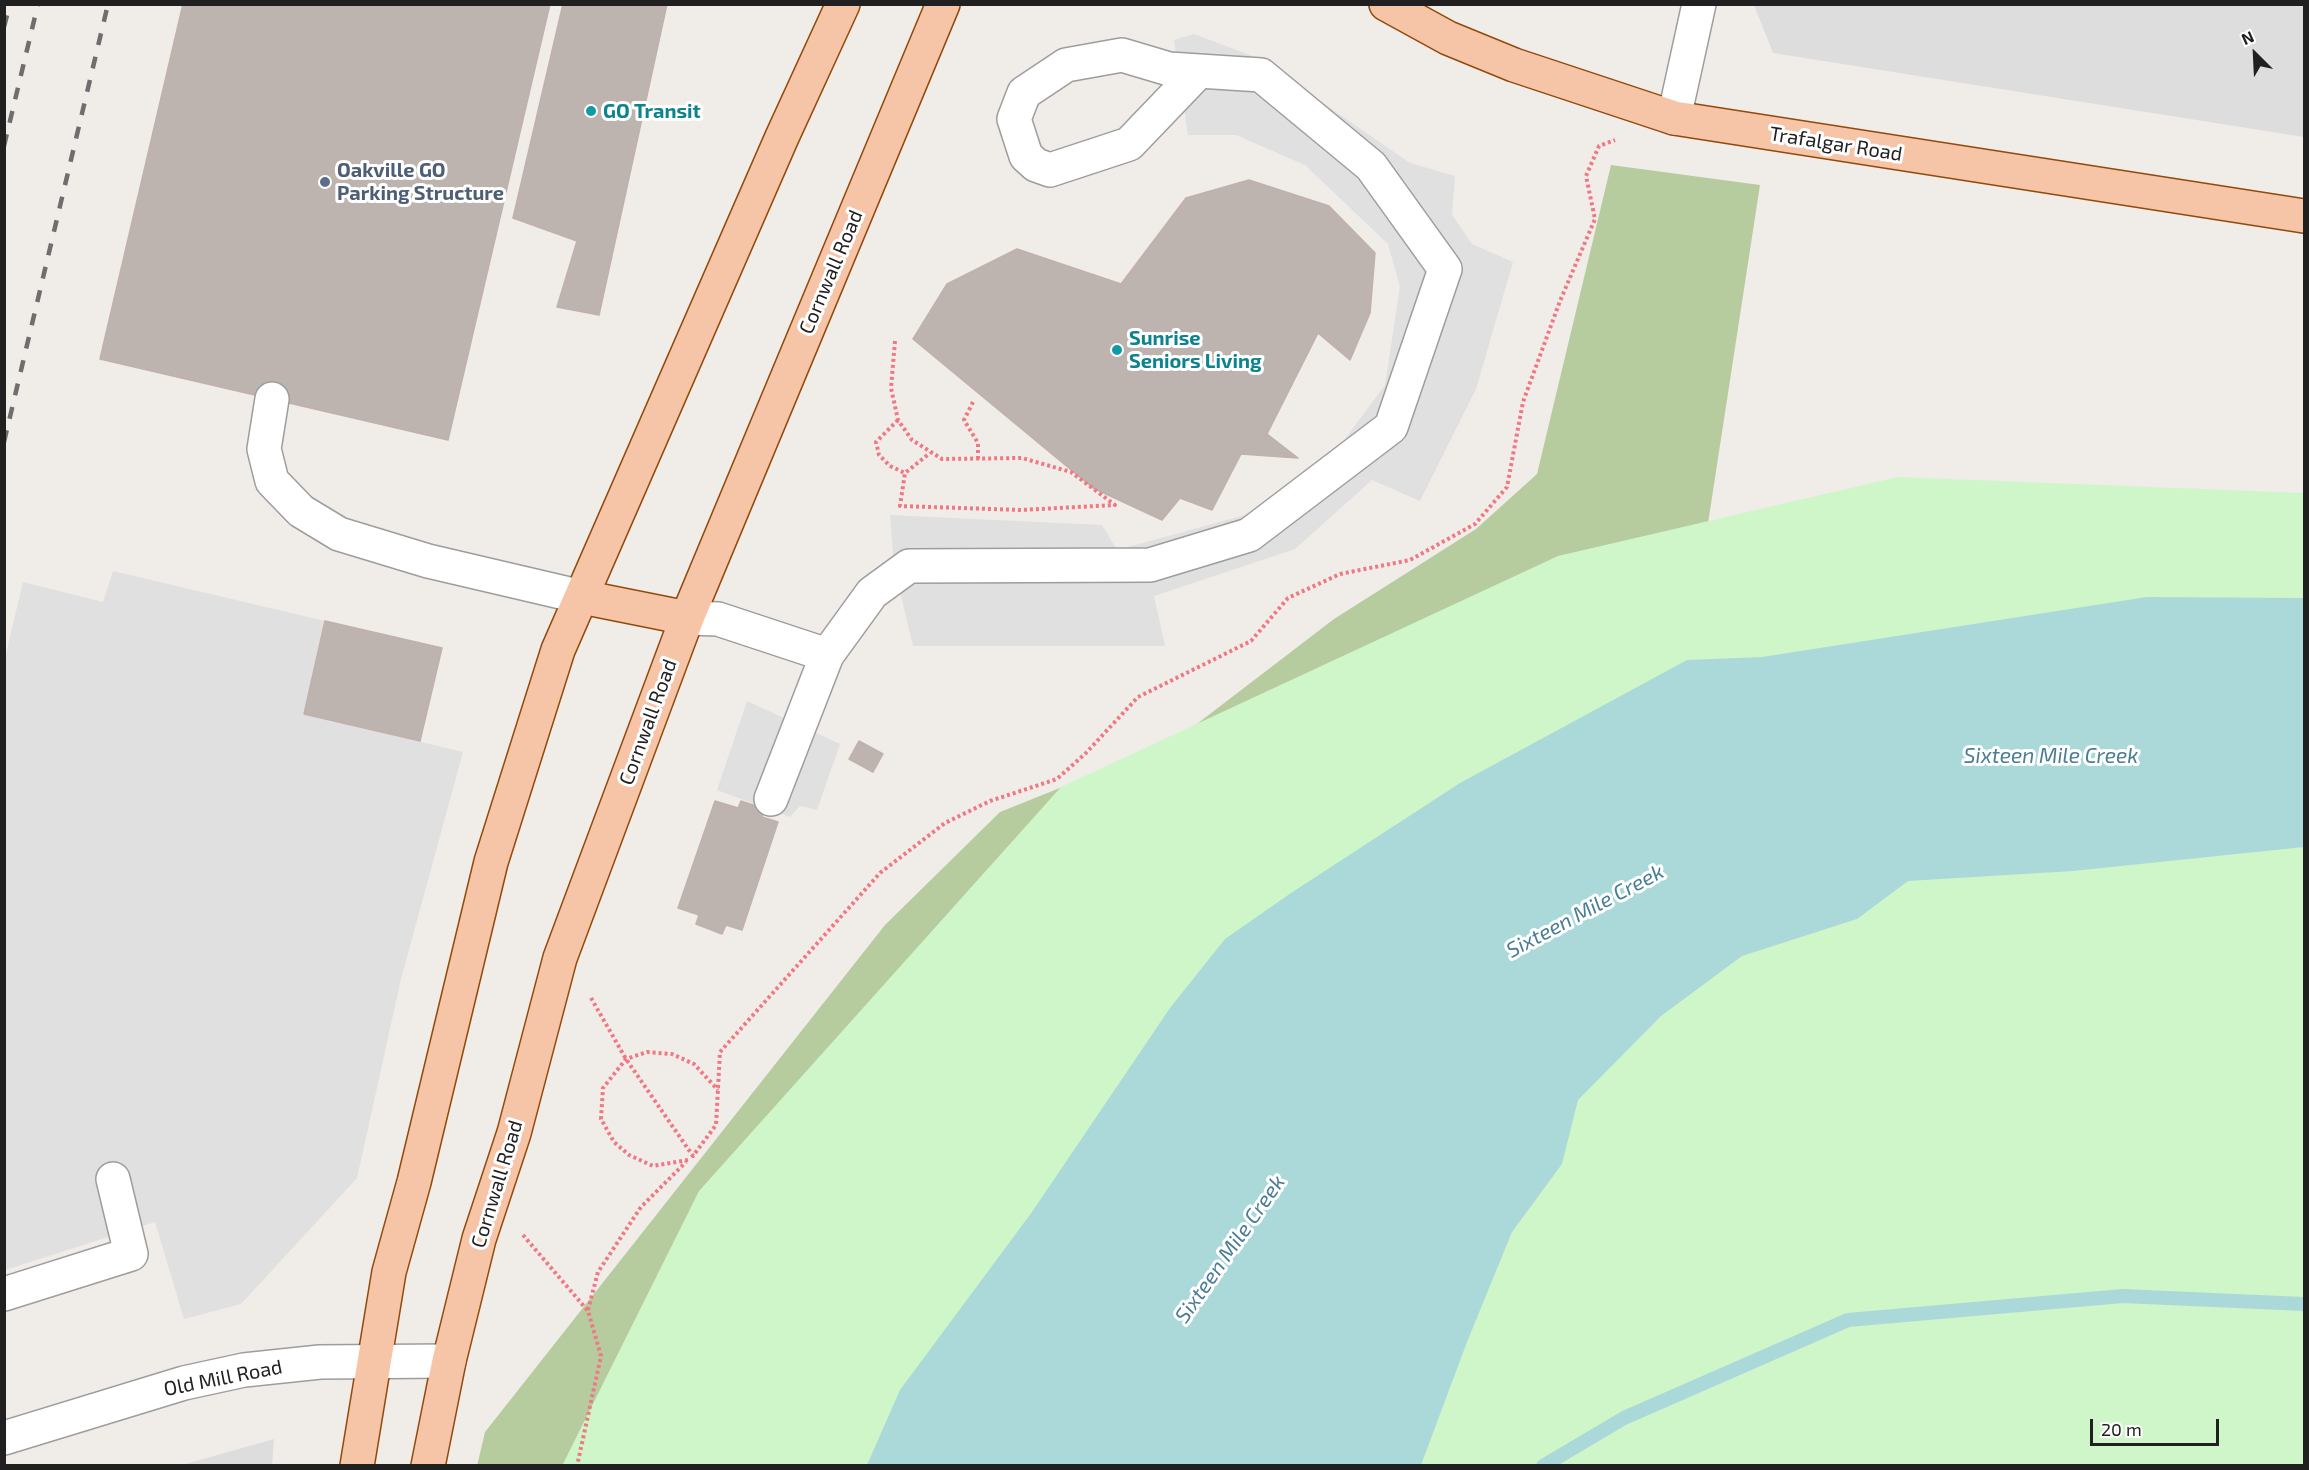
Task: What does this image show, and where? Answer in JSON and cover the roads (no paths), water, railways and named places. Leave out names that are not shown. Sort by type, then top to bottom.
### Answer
[{"type":"main road","points":[[357,1466],[389,1272],[414,1182],[491,862],[558,651],[782,136],[843,4]]},
{"type":"main road","name":"Cornwall Road","points":[[428,1466],[449,1361],[479,1239],[514,1132],[560,958],[687,618],[944,4]]},
{"type":"main road","name":"Trafalgar Road","points":[[1386,4],[1448,38],[1514,65],[1674,118],[2304,216]]},
{"type":"main road","points":[[582,597],[687,618]]},
{"type":"street","points":[[1674,118],[1699,4]]},
{"type":"street","points":[[771,799],[827,655],[872,593],[909,566],[1150,565],[1249,535],[1390,427],[1445,269],[1371,166],[1261,75],[1200,71],[1169,69],[1122,55],[1066,65],[1024,93],[1014,119],[1026,156],[1036,165],[1050,170],[1129,144],[1200,71]]},
{"type":"street","points":[[272,399],[264,449],[272,481],[301,511],[339,534],[428,561],[582,597]]},
{"type":"street","points":[[687,618],[718,619],[827,655]]},
{"type":"street","points":[[4,1294],[131,1254],[113,1179]]},
{"type":"street","name":"Old Mill Road","points":[[4,1438],[184,1383],[244,1370],[320,1362],[449,1361]]},
{"type":"water","name":"Sixteen Mile Creek","points":[[2147,597],[2304,598],[2304,847],[2073,871],[1908,881],[1857,919],[1742,956],[1661,1016],[1578,1100],[1562,1164],[1512,1232],[1467,1342],[1421,1465],[867,1465],[900,1390],[1032,1212],[1170,1008],[1225,939],[1291,893],[1460,783],[1687,660],[1762,657]]},
{"type":"waterway","points":[[1543,1466],[1624,1418],[1848,1320],[2123,1296],[2304,1304]]},
{"type":"railway","points":[[4,27],[10,4]]},
{"type":"railway","points":[[4,146],[38,4]]},
{"type":"railway","points":[[4,442],[108,4]]},
{"type":"place","name":"GO Transit","points":[[591,111]]},
{"type":"place","name":"Oakville GO Parking Structure","points":[[325,182]]},
{"type":"place","name":"Sunrise Seniors Living","points":[[1117,350]]}]
